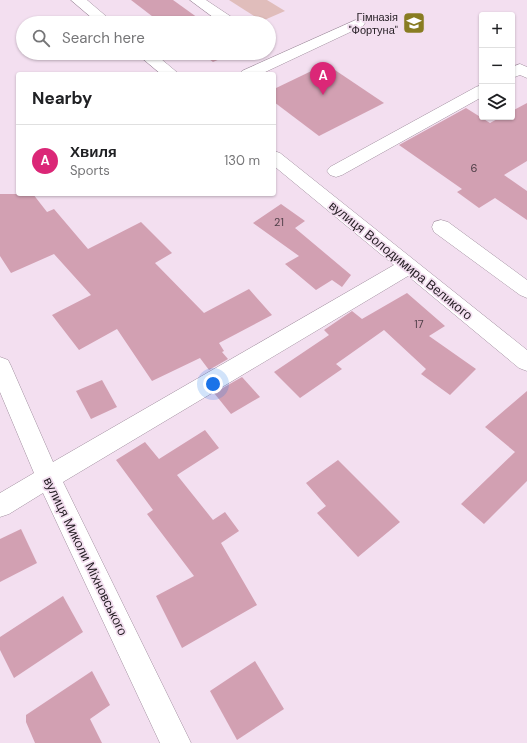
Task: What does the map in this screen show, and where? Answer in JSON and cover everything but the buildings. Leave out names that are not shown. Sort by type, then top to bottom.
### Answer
[{"type":"street","points":[[78,0],[98,16]]},
{"type":"street","points":[[197,0],[221,16]]},
{"type":"street","points":[[252,72],[358,23]]},
{"type":"street","points":[[276,53],[283,58]]},
{"type":"street","points":[[153,60],[168,72]]},
{"type":"street","points":[[515,72],[520,69],[527,73]]},
{"type":"street","points":[[336,171],[479,92]]},
{"type":"street","name":"вулиця Володимира Великого","points":[[276,159],[526,359]]},
{"type":"street","points":[[441,227],[527,290]]},
{"type":"street","points":[[0,506],[409,266]]},
{"type":"street","name":"вулиця Миколи Міхновського","points":[[0,366],[48,477],[176,743]]},
{"type":"shaded area","points":[[229,0],[267,0],[285,11],[274,16],[254,16]]},
{"type":"place","name":"Гімназія \"Фортуна\"","points":[[414,23]]},
{"type":"place","name":"Хвиля","points":[[323,95]]}]
